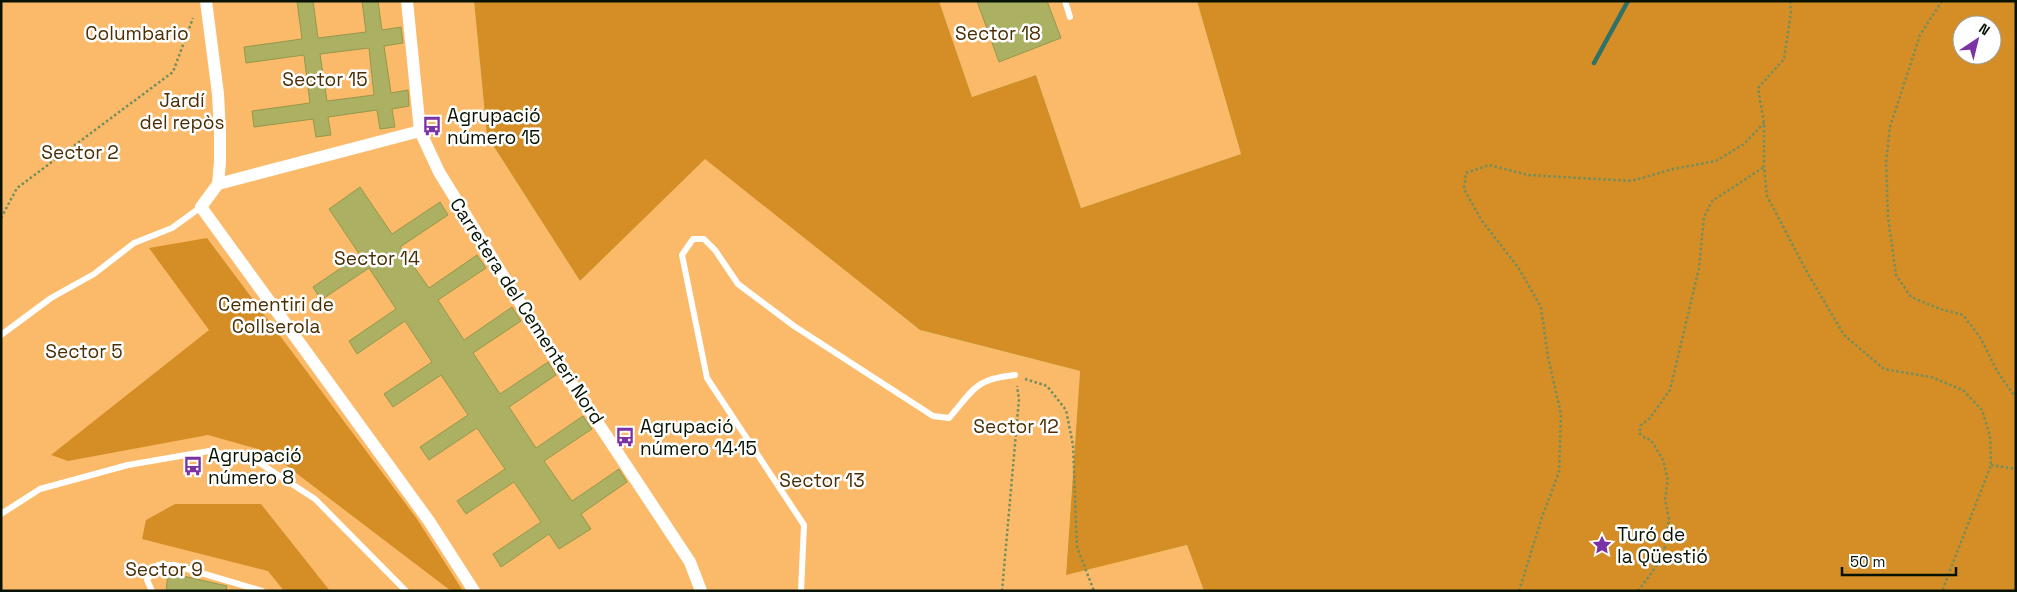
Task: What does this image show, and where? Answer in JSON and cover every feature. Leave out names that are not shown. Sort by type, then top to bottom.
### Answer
[{"type":"street","points":[[206,1],[218,94],[220,133],[218,184],[201,207],[429,521],[474,591]]},
{"type":"street","name":"Carretera del Cementeri Nord","points":[[407,1],[420,131],[439,172],[541,337],[690,562],[701,591]]},
{"type":"street","points":[[218,184],[420,131]]},
{"type":"lane","points":[[1065,1],[1070,17]]},
{"type":"lane","points":[[1,335],[51,298],[94,274],[134,243],[172,228],[201,207]]},
{"type":"lane","points":[[800,591],[804,525],[707,378],[682,256],[693,239],[704,240],[715,250],[738,284],[794,326],[933,416],[949,418],[977,385],[994,378],[1015,376]]},
{"type":"lane","points":[[1,514],[40,489],[128,465],[209,451],[258,462],[315,499],[406,591]]},
{"type":"lane","points":[[152,591],[147,580],[158,565],[174,565],[262,591]]},
{"type":"path","points":[[1790,1],[1791,12],[1784,59],[1758,88],[1764,123],[1764,167],[1767,196],[1808,274],[1844,335],[1884,369],[1931,377],[1963,390],[1982,410],[1990,436],[1991,465],[1942,591]]},
{"type":"path","points":[[1942,1],[1920,35],[1890,126],[1886,171],[1888,217],[1896,275],[1911,297],[1940,309],[1963,315],[1980,337],[1997,371],[2016,398]]},
{"type":"path","points":[[1,218],[17,188],[173,72],[194,15]]},
{"type":"path","points":[[1519,591],[1542,517],[1559,472],[1561,414],[1548,357],[1541,307],[1518,267],[1482,221],[1464,189],[1466,173],[1489,165],[1528,175],[1631,181],[1673,169],[1716,161],[1744,144],[1764,123]]},
{"type":"path","points":[[1638,591],[1654,568],[1665,547],[1669,519],[1665,499],[1668,480],[1663,460],[1651,440],[1639,433],[1642,425],[1650,418],[1670,390],[1699,268],[1704,217],[1712,201],[1764,167]]},
{"type":"path","points":[[1002,591],[1019,399],[1015,376],[1047,386],[1066,410],[1073,445],[1077,547],[1094,591]]},
{"type":"path","points":[[1991,465],[2016,469]]},
{"type":"green space","name":"Cementiri de Collserola","points":[[1,1],[474,1],[487,136],[580,281],[705,158],[920,330],[1080,371],[1066,574],[1187,545],[1204,591],[1,591]]},
{"type":"green space","name":"Sector 18","points":[[939,1],[1197,1],[1241,154],[1081,208],[1036,75],[972,97]]},
{"type":"shaded area","points":[[474,1],[939,1],[972,97],[1036,75],[1081,208],[1241,154],[1197,1],[2016,1],[2016,591],[1204,591],[1187,545],[1066,575],[1080,371],[920,330],[705,159],[580,281],[487,136]]},
{"type":"shaded area","points":[[207,238],[417,519],[463,591],[451,591],[275,457],[258,449],[208,435],[68,461],[51,455],[209,330],[149,248]]},
{"type":"shaded area","points":[[175,504],[261,504],[330,591],[284,591],[268,571],[142,539],[146,520]]},
{"type":"building","points":[[297,1],[313,1],[318,38],[366,32],[362,1],[378,1],[382,30],[401,27],[403,43],[384,46],[391,93],[408,90],[409,106],[392,109],[395,127],[380,129],[377,110],[328,117],[331,135],[316,137],[313,119],[254,127],[252,111],[310,103],[304,55],[246,63],[244,47],[302,39]],"holes":[[[369,48],[374,95],[327,101],[320,54]]]},
{"type":"building","points":[[977,1],[1047,1],[1061,38],[999,62]]},
{"type":"building","points":[[360,187],[392,234],[440,202],[448,215],[400,247],[429,288],[477,255],[486,268],[438,300],[464,340],[512,307],[521,321],[473,353],[500,394],[548,362],[556,375],[509,407],[536,448],[583,416],[592,429],[544,461],[572,501],[619,469],[627,482],[581,514],[591,529],[559,549],[549,534],[501,567],[493,554],[541,522],[514,482],[466,514],[457,501],[505,469],[477,428],[429,460],[420,447],[468,415],[441,375],[393,407],[384,394],[432,362],[405,321],[357,354],[349,341],[396,309],[369,268],[321,300],[313,287],[360,255],[329,209]]},
{"type":"building","points":[[168,574],[227,586],[226,591],[166,591]]},
{"type":"waterway","points":[[1594,63],[1628,1]]},
{"type":"place","name":"Agrupació número 15","points":[[432,126]]},
{"type":"place","name":"Agrupació número 14·15","points":[[625,437]]},
{"type":"place","name":"Agrupació número 8","points":[[193,466]]},
{"type":"place","name":"Turó de la Qüestió","points":[[1602,545]]},
{"type":"park label","name":"Columbario","points":[[137,33]]},
{"type":"park label","name":"Sector 15","points":[[325,79]]},
{"type":"park label","name":"Jardí del repòs","points":[[182,111]]},
{"type":"park label","name":"Sector 2","points":[[80,152]]},
{"type":"park label","name":"Sector 14","points":[[377,258]]},
{"type":"park label","name":"Sector 5","points":[[84,351]]},
{"type":"park label","name":"Sector 12","points":[[1016,426]]},
{"type":"park label","name":"Sector 13","points":[[822,480]]},
{"type":"park label","name":"Sector 9","points":[[164,569]]}]
